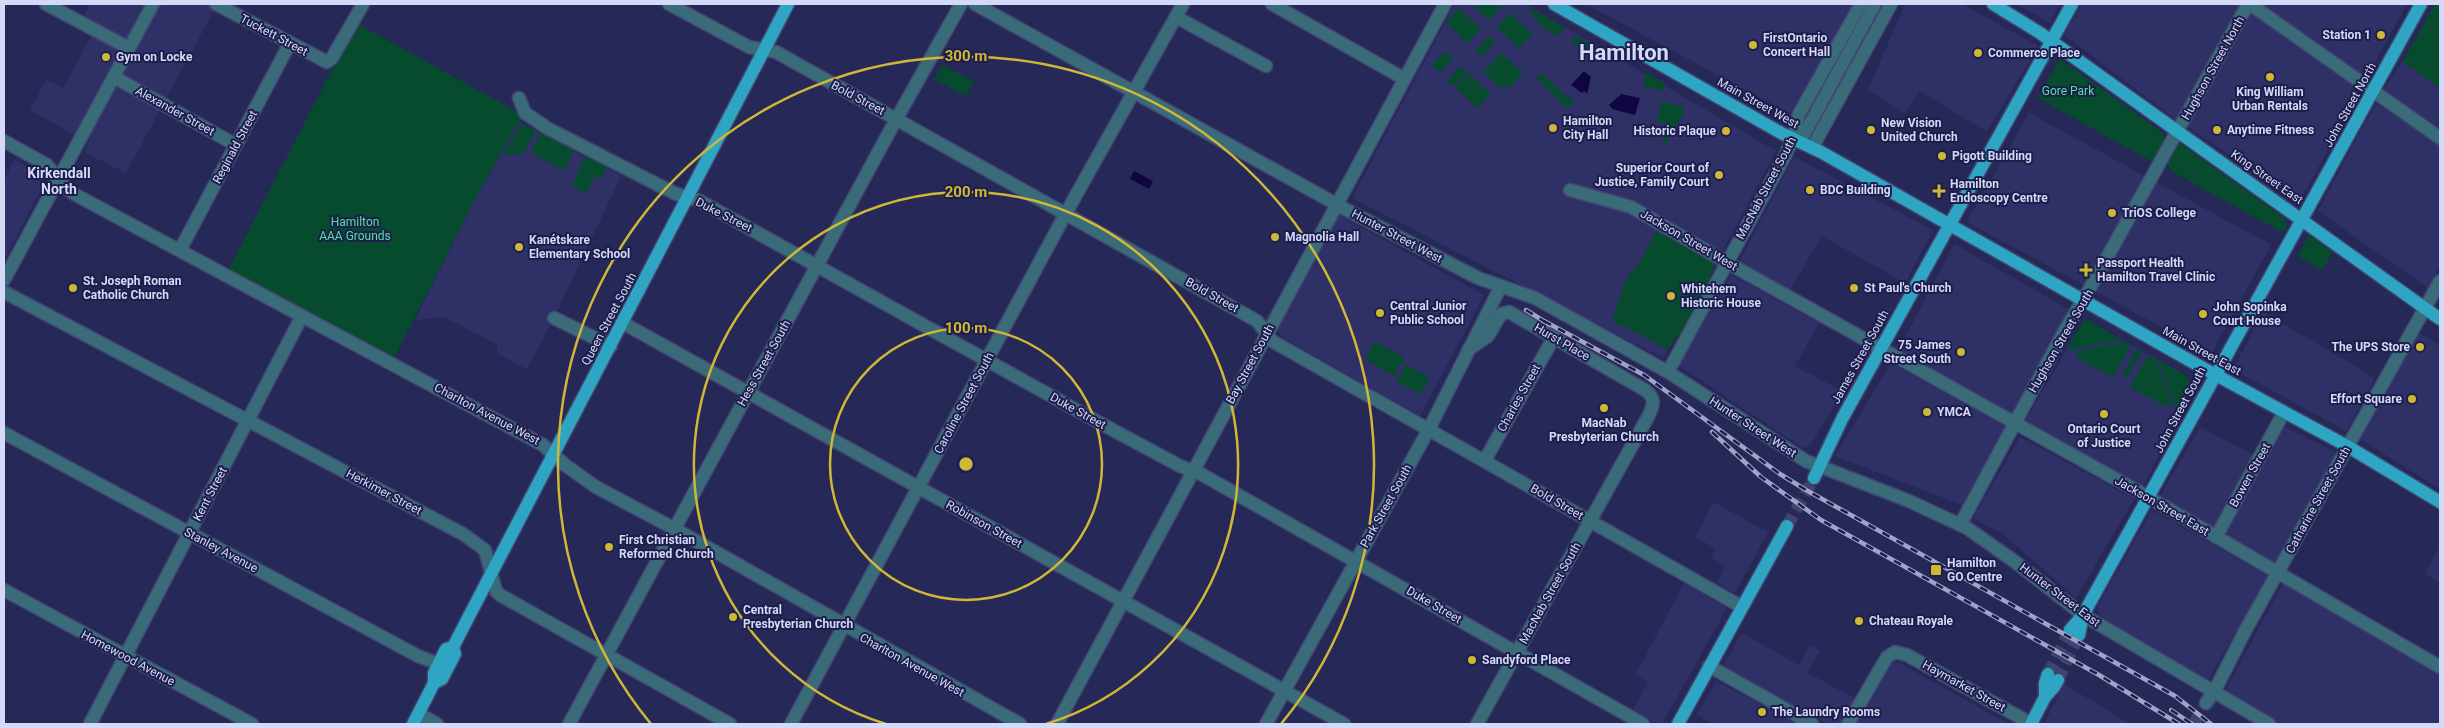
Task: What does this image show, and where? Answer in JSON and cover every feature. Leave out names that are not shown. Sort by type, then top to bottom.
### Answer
[{"type":"main road","name":"Queen Street South","points":[[416,719],[434,683],[434,673],[446,650],[453,647],[788,4]]},
{"type":"main road","name":"Main Street West","points":[[1554,4],[1950,225]]},
{"type":"main road","name":"King Street East","points":[[1993,4],[2052,42],[2440,319]]},
{"type":"main road","name":"James Street South","points":[[1814,478],[1835,432],[2072,4]]},
{"type":"main road","name":"John Street North","points":[[2302,219],[2421,4]]},
{"type":"main road","name":"John Street South","points":[[2075,632],[2302,219]]},
{"type":"main road","name":"Main Street East","points":[[1950,225],[2347,446],[2440,502]]},
{"type":"main road","points":[[1678,724],[1787,526]]},
{"type":"main road","name":"Queen Street South","points":[[434,683],[442,679],[451,662],[455,654],[453,647]]},
{"type":"main road","points":[[2031,724],[2045,697],[2054,688],[2053,677]]},
{"type":"street","points":[[46,4],[129,48]]},
{"type":"street","points":[[4,280],[153,4]]},
{"type":"street","name":"Tuckett Street","points":[[216,4],[328,62],[363,4]]},
{"type":"street","name":"Bold Street","points":[[670,4],[749,47],[776,52],[1066,212],[1257,321],[1272,341],[1742,607]]},
{"type":"street","name":"Hess Street South","points":[[569,724],[897,118],[961,4]]},
{"type":"street","name":"Hunter Street West","points":[[975,4],[1336,204],[1478,278],[1535,298],[1668,372],[1800,457],[1819,466]]},
{"type":"street","name":"Caroline Street South","points":[[791,724],[1066,212],[1184,4]]},
{"type":"street","points":[[1272,4],[1403,78]]},
{"type":"street","name":"Bay Street South","points":[[1057,724],[1403,78],[1445,4]]},
{"type":"street","name":"MacNab Street South","points":[[1796,140],[1799,114],[1861,4]]},
{"type":"street","name":"MacNab Street South","points":[[1668,372],[1726,262],[1876,4]]},
{"type":"street","name":"MacNab Street South","points":[[1812,148],[1890,4]]},
{"type":"street","points":[[2249,4],[2440,138]]},
{"type":"street","name":"Hughson Street North","points":[[2178,131],[2249,4]]},
{"type":"street","points":[[1176,17],[1266,66]]},
{"type":"street","name":"Reginald Street","points":[[180,250],[290,43]]},
{"type":"street","name":"Alexander Street","points":[[114,77],[236,145]]},
{"type":"street","name":"Duke Street","points":[[519,98],[522,109],[530,118],[663,187],[700,201],[1098,422],[1192,471],[1355,561],[1643,724]]},
{"type":"street","name":"Hughson Street South","points":[[1960,525],[2066,328],[2084,301],[2178,131]]},
{"type":"street","name":"Charlton Avenue West","points":[[4,140],[47,165],[74,194],[543,445],[596,487],[1020,724]]},
{"type":"street","name":"Jackson Street West","points":[[1570,190],[1629,206],[1881,348]]},
{"type":"street","name":"Catharine Street South","points":[[2209,705],[2236,646],[2440,281]]},
{"type":"street","name":"Park Street South","points":[[1266,724],[1429,429],[1501,286]]},
{"type":"street","name":"Herkimer Street","points":[[4,292],[463,534],[485,550],[496,591],[500,595],[730,724]]},
{"type":"street","name":"Hurst Place","points":[[1469,349],[1488,336],[1498,317],[1505,312],[1514,314],[1645,390],[1652,403]]},
{"type":"street","name":"Kent Street","points":[[90,724],[302,316]]},
{"type":"street","points":[[554,318],[611,346]]},
{"type":"street","name":"Robinson Street","points":[[623,323],[1344,724]]},
{"type":"street","name":"Charles Street","points":[[1485,460],[1554,337]]},
{"type":"street","name":"Jackson Street East","points":[[1881,348],[2278,571],[2440,667]]},
{"type":"street","name":"MacNab Street South","points":[[1478,724],[1590,521],[1652,403]]},
{"type":"street","name":"Bowen Street","points":[[2216,537],[2284,412]]},
{"type":"street","name":"Stanley Avenue","points":[[4,433],[418,656],[439,664]]},
{"type":"street","name":"Hunter Street East","points":[[1819,466],[1909,501],[1960,525],[2014,560],[2083,615],[2269,724]]},
{"type":"street","name":"Homewood Avenue","points":[[4,590],[252,724]]},
{"type":"street","name":"Haymarket Street","points":[[1848,724],[1887,657],[1895,652],[1907,655],[2031,724]]},
{"type":"street","points":[[1709,666],[1812,724]]},
{"type":"street","points":[[416,719],[437,724]]},
{"type":"shaded area","points":[[90,4],[206,4],[214,10],[126,173],[84,152],[90,139],[71,133],[30,110],[46,80],[63,88],[97,26],[83,17]]},
{"type":"shaded area","points":[[1455,4],[1525,4],[1776,151],[1714,267],[1657,234],[1613,319],[1668,350],[1663,358],[1352,198]]},
{"type":"shaded area","points":[[1586,4],[1856,4],[1790,114]]},
{"type":"shaded area","points":[[1905,4],[1962,4],[2038,46],[1987,132],[1920,91],[1905,113],[1868,90]]},
{"type":"shaded area","points":[[2017,4],[2060,4],[2050,23]]},
{"type":"shaded area","points":[[2082,4],[2407,4],[2300,201],[2174,118],[2064,35]]},
{"type":"shaded area","points":[[2403,61],[2440,89],[2440,132],[2382,92]]},
{"type":"shaded area","points":[[1584,71],[1591,77],[1587,94],[1584,91],[1582,93],[1571,85]]},
{"type":"shaded area","points":[[1621,94],[1640,98],[1635,115],[1612,109],[1609,105]]},
{"type":"shaded area","points":[[2376,103],[2440,146],[2440,265],[2428,288],[2318,211]]},
{"type":"shaded area","points":[[2029,113],[2271,245],[2211,354],[1967,222]]},
{"type":"shaded area","name":"Kanétskare Elementary School","points":[[519,122],[621,176],[551,324],[527,369],[498,354],[497,344],[444,317],[415,320],[475,199]]},
{"type":"shaded area","points":[[1794,157],[1933,230],[1905,283],[1822,236],[1790,290],[1739,262]]},
{"type":"shaded area","points":[[14,159],[47,178],[4,260],[4,181]]},
{"type":"shaded area","points":[[1134,171],[1153,181],[1149,189],[1130,179]]},
{"type":"shaded area","name":"Central Junior Public School","points":[[1337,214],[1484,295],[1420,416],[1282,337],[1276,327]]},
{"type":"shaded area","points":[[1954,244],[2070,310],[2013,413],[1898,351]]},
{"type":"shaded area","points":[[1731,275],[1819,323],[1795,366],[1840,390],[1844,390],[1810,446],[1803,448],[1678,365]]},
{"type":"shaded area","points":[[2263,312],[2375,378],[2346,431],[2233,369]]},
{"type":"shaded area","points":[[2085,319],[2185,375],[2191,388],[2143,487],[2025,421]]},
{"type":"shaded area","name":"Effort Square","points":[[2419,333],[2440,345],[2440,489],[2359,438]]},
{"type":"shaded area","points":[[1891,363],[2006,426],[1962,505],[1835,456]]},
{"type":"shaded area","points":[[2200,427],[2265,461],[2284,427],[2336,452],[2276,564],[2160,496]]},
{"type":"shaded area","points":[[2020,437],[2134,499],[2076,598],[2004,535],[1973,518]]},
{"type":"shaded area","points":[[1713,502],[1768,532],[1735,593],[1717,583],[1726,566],[1711,558],[1716,549],[1696,537]]},
{"type":"shaded area","points":[[2152,510],[2268,576],[2208,680],[2120,631],[2099,614],[2097,608]]},
{"type":"shaded area","points":[[2440,546],[2440,583],[2425,574]]},
{"type":"shaded area","points":[[2284,582],[2440,673],[2440,724],[2278,724],[2224,693]]},
{"type":"shaded area","points":[[1684,583],[1727,608],[1662,724],[1657,724],[1633,710],[1648,682],[1636,674]]},
{"type":"shaded area","points":[[1742,633],[1799,665],[1810,645],[1820,651],[1807,673],[1855,698],[1841,724],[1828,724],[1722,668]]},
{"type":"shaded area","points":[[1894,660],[1983,710],[2011,724],[1856,724]]},
{"type":"shaded area","points":[[1716,681],[1795,722],[1794,724],[1715,724],[1697,715]]},
{"type":"shaded area","points":[[2064,684],[2130,724],[2044,724]]},
{"type":"green space","points":[[1472,4],[1501,4],[1503,5],[1489,20]]},
{"type":"green space","points":[[2435,4],[2440,4],[2440,89],[2403,61]]},
{"type":"green space","points":[[1459,8],[1481,29],[1467,43],[1446,22]]},
{"type":"green space","points":[[1530,8],[1566,28],[1556,36],[1549,29],[1547,31],[1532,16],[1533,14],[1528,9]]},
{"type":"green space","points":[[1510,13],[1532,34],[1519,48],[1497,27]]},
{"type":"green space","name":"Hamilton AAA Grounds","points":[[356,23],[523,115],[475,199],[394,358],[229,269]]},
{"type":"green space","points":[[1489,36],[1495,43],[1481,57],[1475,51]]},
{"type":"green space","points":[[1576,36],[1594,46],[1585,54],[1571,41]]},
{"type":"green space","points":[[1446,51],[1453,58],[1440,72],[1432,65]]},
{"type":"green space","points":[[1501,53],[1523,73],[1509,89],[1506,86],[1501,89],[1483,72]]},
{"type":"green space","name":"Gore Park","points":[[2060,59],[2163,133],[2165,141],[2154,160],[2151,161],[2038,98]]},
{"type":"green space","points":[[942,65],[974,81],[966,96],[934,80]]},
{"type":"green space","points":[[1461,66],[1467,72],[1453,86],[1447,80]]},
{"type":"green space","points":[[1468,73],[1491,94],[1477,108],[1455,87]]},
{"type":"green space","points":[[1541,73],[1574,102],[1567,108],[1536,78]]},
{"type":"green space","points":[[1645,73],[1665,83],[1663,91],[1643,86]]},
{"type":"green space","points":[[1661,102],[1684,107],[1683,114],[1665,146],[1662,145],[1667,124],[1657,121]]},
{"type":"green space","points":[[522,124],[536,130],[524,153],[503,155]]},
{"type":"green space","points":[[541,133],[574,150],[564,170],[531,153]]},
{"type":"green space","points":[[2178,142],[2284,218],[2287,226],[2283,233],[2171,171],[2167,162]]},
{"type":"green space","points":[[585,156],[606,167],[602,179],[595,176],[586,193],[572,186]]},
{"type":"green space","points":[[1656,232],[1672,236],[1713,261],[1712,265],[1714,267],[1710,274],[1713,280],[1680,336],[1677,335],[1668,350],[1625,326],[1621,327],[1613,319],[1625,281],[1639,263]]},
{"type":"green space","points":[[2309,235],[2333,252],[2322,270],[2298,256]]},
{"type":"green space","points":[[2085,319],[2122,340],[2070,350],[2068,347]]},
{"type":"green space","points":[[1375,341],[1404,357],[1394,376],[1365,359]]},
{"type":"green space","points":[[2126,342],[2131,345],[2113,377],[2077,358],[2079,354],[2074,352]]},
{"type":"green space","points":[[2137,349],[2142,351],[2127,378],[2122,375]]},
{"type":"green space","points":[[2148,355],[2155,358],[2174,407],[2169,404],[2167,407],[2130,387]]},
{"type":"green space","points":[[2158,360],[2185,375],[2189,381],[2190,391],[2178,412]]},
{"type":"green space","points":[[1406,364],[1430,378],[1420,394],[1396,381]]},
{"type":"tunnel","points":[[1787,526],[1814,478]]},
{"type":"tunnel","points":[[2048,674],[2070,630]]},
{"type":"tunnel","points":[[2058,680],[2079,635]]},
{"type":"tunnel","points":[[2194,724],[2206,703]]},
{"type":"railway","points":[[1526,310],[1550,325]]},
{"type":"railway","points":[[1544,321],[1644,375],[1780,474],[1806,490],[2175,696],[2211,724]]},
{"type":"railway","points":[[1712,432],[1761,477],[1821,520],[2099,675],[2179,724]]},
{"type":"railway","points":[[2171,710],[2192,724]]},
{"type":"place","name":"Station 1","points":[[2381,35]]},
{"type":"place","name":"FirstOntario Concert Hall","points":[[1753,45]]},
{"type":"place","name":"Commerce Place","points":[[1978,53]]},
{"type":"place","name":"Gym on Locke","points":[[106,57]]},
{"type":"place","name":"King William Urban Rentals","points":[[2270,77]]},
{"type":"place","name":"Hamilton City Hall","points":[[1553,128]]},
{"type":"place","name":"New Vision United Church","points":[[1871,130]]},
{"type":"place","name":"Anytime Fitness","points":[[2217,130]]},
{"type":"place","name":"Historic Plaque","points":[[1726,131]]},
{"type":"place","name":"Pigott Building","points":[[1942,156]]},
{"type":"place","name":"Superior Court of Justice, Family Court","points":[[1719,175]]},
{"type":"place","name":"BDC Building","points":[[1810,190]]},
{"type":"place","name":"Hamilton Endoscopy Centre","points":[[1939,191]]},
{"type":"place","name":"TriOS College","points":[[2112,213]]},
{"type":"place","name":"Magnolia Hall","points":[[1275,237]]},
{"type":"place","name":"Kanétskare Elementary School","points":[[519,247]]},
{"type":"place","name":"Passport Health Hamilton Travel Clinic","points":[[2086,270]]},
{"type":"place","name":"St. Joseph Roman Catholic Church","points":[[73,288]]},
{"type":"place","name":"St Paul's Church","points":[[1854,288]]},
{"type":"place","name":"Whitehern Historic House","points":[[1671,296]]},
{"type":"place","name":"Central Junior Public School","points":[[1380,313]]},
{"type":"place","name":"John Sopinka Court House","points":[[2203,314]]},
{"type":"place","name":"The UPS Store","points":[[2420,347]]},
{"type":"place","name":"75 James Street South","points":[[1961,352]]},
{"type":"place","name":"Effort Square","points":[[2412,399]]},
{"type":"place","name":"MacNab Presbyterian Church","points":[[1604,408]]},
{"type":"place","name":"YMCA","points":[[1927,412]]},
{"type":"place","name":"Ontario Court of Justice","points":[[2104,414]]},
{"type":"place","name":"First Christian Reformed Church","points":[[609,547]]},
{"type":"place","name":"Hamilton GO Centre","points":[[1936,570]]},
{"type":"place","name":"Central Presbyterian Church","points":[[733,617]]},
{"type":"place","name":"Chateau Royale","points":[[1859,621]]},
{"type":"place","name":"Sandyford Place","points":[[1472,660]]},
{"type":"place","name":"The Laundry Rooms","points":[[1762,712]]},
{"type":"district","name":"Hamilton","points":[[1624,52]]},
{"type":"district","name":"Kirkendall North","points":[[59,182]]}]
